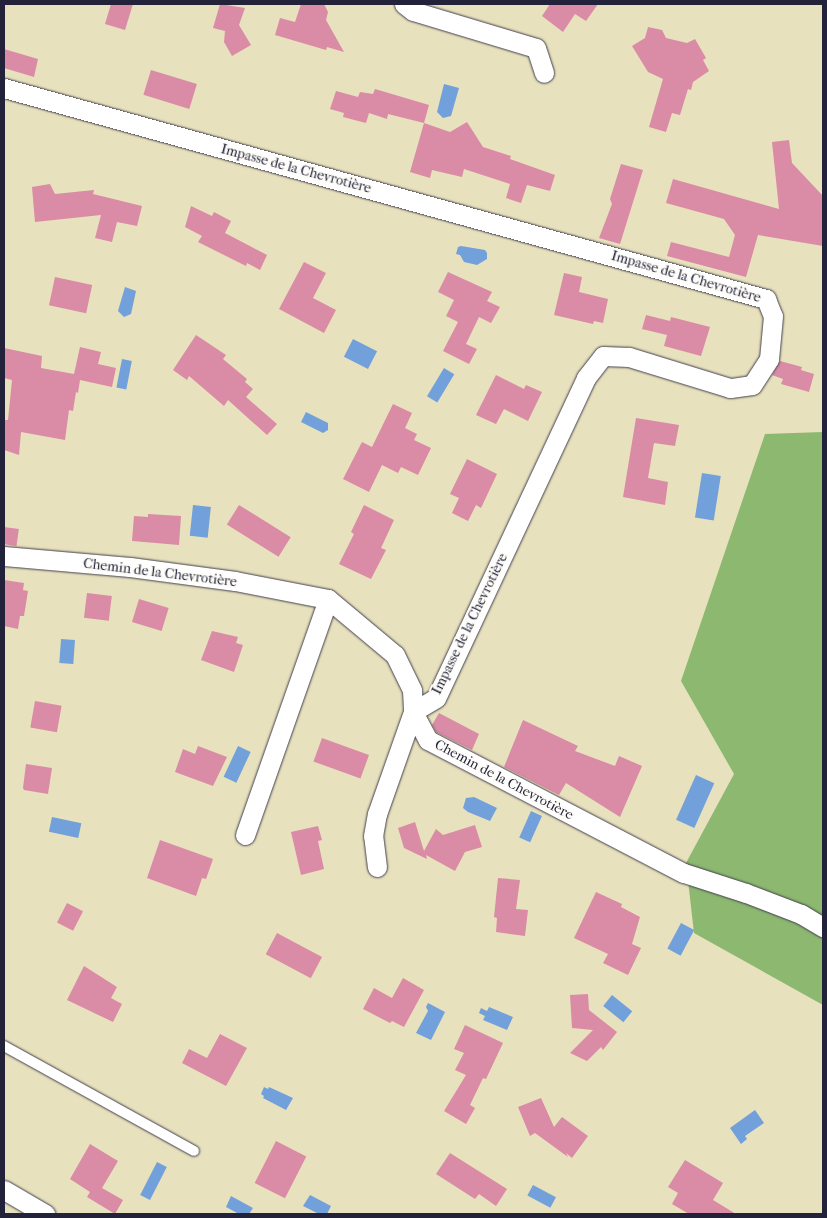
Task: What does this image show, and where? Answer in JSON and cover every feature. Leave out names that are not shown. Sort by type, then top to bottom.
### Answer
[{"type":"street","points":[[404,4],[412,11],[536,48],[544,73]]},
{"type":"street","name":"Impasse de la Chevrotière","points":[[4,88],[766,299],[773,316],[769,359],[752,386],[730,388],[629,357],[603,356],[586,378],[436,698],[413,712]]},
{"type":"street","name":"Chemin de la Chevrotière","points":[[4,556],[130,567],[216,579],[328,599],[395,655],[412,690],[413,712],[428,740],[613,838],[684,873],[755,896],[801,914],[823,926]]},
{"type":"street","points":[[245,836],[328,599]]},
{"type":"street","points":[[377,867],[374,836],[377,814],[413,712]]},
{"type":"street","points":[[4,1190],[45,1214]]},
{"type":"lane","points":[[4,1046],[194,1151]]},
{"type":"green space","points":[[823,432],[823,1005],[694,933],[686,863],[734,774],[681,681],[765,434]]},
{"type":"water","points":[[444,84],[459,88],[451,116],[443,118],[437,112]]},
{"type":"water","points":[[458,247],[485,250],[487,259],[477,265],[464,262],[460,255],[456,254]]},
{"type":"water","points":[[125,287],[136,291],[131,314],[124,317],[118,311]]},
{"type":"water","points":[[353,339],[377,351],[368,369],[344,357]]},
{"type":"water","points":[[122,359],[132,361],[126,389],[116,387]]},
{"type":"water","points":[[444,368],[454,374],[437,402],[427,396]]},
{"type":"water","points":[[306,412],[328,423],[328,430],[323,433],[301,422]]},
{"type":"water","points":[[702,473],[721,476],[714,520],[695,517]]},
{"type":"water","points":[[193,505],[211,507],[208,538],[190,536]]},
{"type":"water","points":[[61,639],[75,640],[73,664],[59,663]]},
{"type":"water","points":[[238,746],[251,752],[236,783],[224,777]]},
{"type":"water","points":[[696,775],[714,783],[694,828],[676,820]]},
{"type":"water","points":[[474,797],[497,808],[490,821],[463,808],[466,798]]},
{"type":"water","points":[[531,811],[542,816],[530,842],[519,837]]},
{"type":"water","points":[[52,817],[81,823],[78,838],[49,832]]},
{"type":"water","points":[[681,923],[694,930],[681,956],[667,949]]},
{"type":"water","points":[[612,995],[632,1011],[623,1022],[603,1006]]},
{"type":"water","points":[[428,1003],[445,1012],[431,1040],[416,1033],[428,1011],[426,1007]]},
{"type":"water","points":[[489,1007],[513,1017],[507,1030],[483,1020],[485,1016],[479,1013],[481,1008],[487,1011]]},
{"type":"water","points":[[264,1087],[268,1089],[269,1087],[293,1098],[286,1110],[263,1098],[264,1096],[261,1094]]},
{"type":"water","points":[[755,1110],[764,1123],[745,1136],[747,1139],[741,1144],[730,1128]]},
{"type":"water","points":[[157,1162],[167,1167],[150,1200],[140,1195]]},
{"type":"water","points":[[533,1185],[556,1197],[550,1208],[527,1196]]},
{"type":"water","points":[[310,1195],[331,1206],[327,1214],[319,1214],[303,1206]]},
{"type":"water","points":[[231,1196],[253,1208],[249,1214],[239,1214],[226,1207]]},
{"type":"building","points":[[111,4],[133,4],[125,30],[105,24]]},
{"type":"building","points":[[220,4],[245,8],[239,25],[251,45],[232,56],[224,42],[225,31],[213,28]]},
{"type":"building","points":[[301,4],[324,4],[328,12],[326,20],[344,52],[327,47],[326,50],[275,35],[280,18],[295,22]]},
{"type":"building","points":[[550,4],[598,4],[586,21],[575,14],[563,32],[542,16]]},
{"type":"building","points":[[648,27],[662,30],[666,38],[687,43],[695,39],[706,58],[703,60],[709,71],[693,82],[691,90],[688,89],[680,115],[672,113],[666,132],[649,127],[663,79],[648,72],[632,46],[645,38]]},
{"type":"building","points":[[4,49],[38,59],[34,77],[4,68]]},
{"type":"building","points":[[151,70],[197,84],[189,109],[143,95]]},
{"type":"building","points":[[375,89],[429,105],[424,123],[388,114],[387,119],[369,113],[366,123],[343,117],[344,113],[330,109],[336,91],[358,97],[360,92],[373,94]]},
{"type":"building","points":[[467,122],[483,147],[511,156],[510,159],[555,175],[550,191],[527,185],[521,203],[506,198],[510,184],[464,169],[462,177],[432,170],[430,178],[410,172],[424,123],[450,132]]},
{"type":"building","points":[[789,140],[792,163],[823,196],[823,246],[758,235],[746,277],[667,256],[671,242],[729,257],[735,235],[724,219],[666,203],[673,179],[779,209],[772,142]]},
{"type":"building","points":[[621,164],[643,170],[620,244],[599,238],[612,204],[610,199]]},
{"type":"building","points":[[50,184],[55,194],[94,190],[93,194],[142,206],[137,226],[117,222],[112,242],[95,238],[101,215],[35,222],[32,187]]},
{"type":"building","points":[[191,206],[212,216],[214,212],[231,221],[225,233],[267,255],[260,270],[247,263],[246,266],[198,242],[202,236],[185,227]]},
{"type":"building","points":[[304,262],[326,273],[313,298],[336,310],[324,333],[279,309]]},
{"type":"building","points":[[448,272],[492,292],[487,301],[500,307],[491,323],[479,317],[466,344],[477,349],[469,364],[443,351],[458,322],[446,316],[454,300],[438,292]]},
{"type":"building","points":[[564,273],[582,277],[579,292],[608,299],[603,323],[594,321],[593,324],[554,315]]},
{"type":"building","points":[[55,277],[92,285],[86,313],[49,305]]},
{"type":"building","points":[[646,315],[670,321],[671,317],[710,327],[701,356],[664,346],[667,335],[642,329]]},
{"type":"building","points":[[196,335],[226,355],[223,359],[247,379],[245,382],[253,389],[246,397],[277,424],[267,435],[228,400],[224,406],[189,376],[187,380],[173,370]]},
{"type":"building","points":[[80,347],[101,352],[98,364],[116,368],[112,387],[80,380],[73,411],[69,410],[65,440],[21,432],[19,455],[4,450],[4,420],[8,420],[12,380],[4,378],[4,348],[42,356],[41,368],[74,374]]},
{"type":"building","points":[[780,361],[802,367],[801,370],[814,374],[809,392],[781,384],[783,379],[772,375]]},
{"type":"building","points":[[496,375],[524,389],[526,385],[542,392],[528,421],[504,409],[496,424],[476,415]]},
{"type":"building","points":[[393,404],[412,413],[405,428],[417,434],[414,440],[431,448],[418,475],[401,467],[398,473],[382,465],[369,492],[343,479],[362,442],[372,447]]},
{"type":"building","points":[[636,418],[679,425],[675,446],[654,443],[648,478],[668,482],[665,505],[623,497]]},
{"type":"building","points":[[467,459],[497,474],[481,508],[476,505],[468,521],[452,513],[459,498],[450,494]]},
{"type":"building","points":[[239,505],[291,537],[279,557],[227,525]]},
{"type":"building","points":[[364,505],[394,520],[381,548],[386,550],[371,579],[339,564],[354,534],[351,532]]},
{"type":"building","points":[[148,514],[181,516],[179,545],[132,541],[134,516],[148,517]]},
{"type":"building","points":[[4,527],[19,529],[16,546],[4,544]]},
{"type":"building","points":[[4,580],[24,583],[23,590],[28,591],[24,616],[20,616],[18,629],[4,626]]},
{"type":"building","points":[[87,593],[112,596],[109,621],[84,618]]},
{"type":"building","points":[[139,599],[169,608],[162,631],[132,622]]},
{"type":"building","points":[[212,631],[238,637],[236,643],[243,645],[234,672],[201,660]]},
{"type":"building","points":[[35,701],[62,706],[57,732],[30,728]]},
{"type":"building","points":[[439,713],[479,734],[472,750],[436,732],[432,725]]},
{"type":"building","points":[[523,720],[578,746],[575,751],[615,766],[619,756],[642,766],[620,817],[566,783],[559,795],[504,767]]},
{"type":"building","points":[[322,738],[369,755],[360,779],[313,761]]},
{"type":"building","points":[[198,746],[227,757],[213,786],[175,772],[183,749],[195,754]]},
{"type":"building","points":[[26,764],[52,768],[48,794],[24,790]]},
{"type":"building","points":[[415,822],[424,851],[436,829],[443,835],[475,825],[482,847],[465,852],[455,871],[426,855],[427,859],[404,848],[398,828]]},
{"type":"building","points":[[318,826],[322,840],[318,841],[324,869],[301,875],[291,832]]},
{"type":"building","points":[[160,840],[213,859],[206,879],[202,878],[196,896],[147,878]]},
{"type":"building","points":[[498,878],[520,880],[516,909],[528,910],[525,936],[496,932],[497,918],[494,917]]},
{"type":"building","points":[[596,892],[622,904],[621,907],[640,917],[632,944],[641,948],[628,975],[603,963],[608,954],[574,938]]},
{"type":"building","points":[[67,903],[83,911],[73,931],[57,923]]},
{"type":"building","points":[[277,933],[322,957],[311,978],[266,954]]},
{"type":"building","points":[[84,966],[117,987],[111,998],[122,1004],[113,1022],[67,1000]]},
{"type":"building","points":[[403,978],[424,990],[404,1027],[392,1021],[390,1023],[363,1009],[374,988],[392,998]]},
{"type":"building","points":[[588,994],[589,1010],[617,1032],[603,1050],[601,1047],[587,1061],[570,1053],[593,1030],[572,1028],[570,995]]},
{"type":"building","points":[[465,1025],[503,1043],[486,1079],[483,1078],[470,1105],[475,1108],[466,1124],[444,1111],[466,1075],[455,1070],[464,1053],[454,1049]]},
{"type":"building","points":[[220,1034],[247,1048],[226,1086],[182,1063],[189,1049],[207,1058]]},
{"type":"building","points":[[541,1098],[554,1127],[562,1117],[588,1136],[572,1158],[535,1133],[530,1136],[518,1107]]},
{"type":"building","points":[[276,1141],[306,1156],[285,1198],[255,1183]]},
{"type":"building","points":[[90,1144],[118,1161],[102,1188],[123,1200],[115,1214],[87,1197],[90,1192],[70,1179]]},
{"type":"building","points":[[450,1153],[507,1189],[496,1206],[479,1194],[475,1199],[436,1174]]},
{"type":"building","points":[[685,1160],[723,1183],[713,1200],[736,1214],[689,1214],[672,1204],[678,1193],[668,1187]]}]
